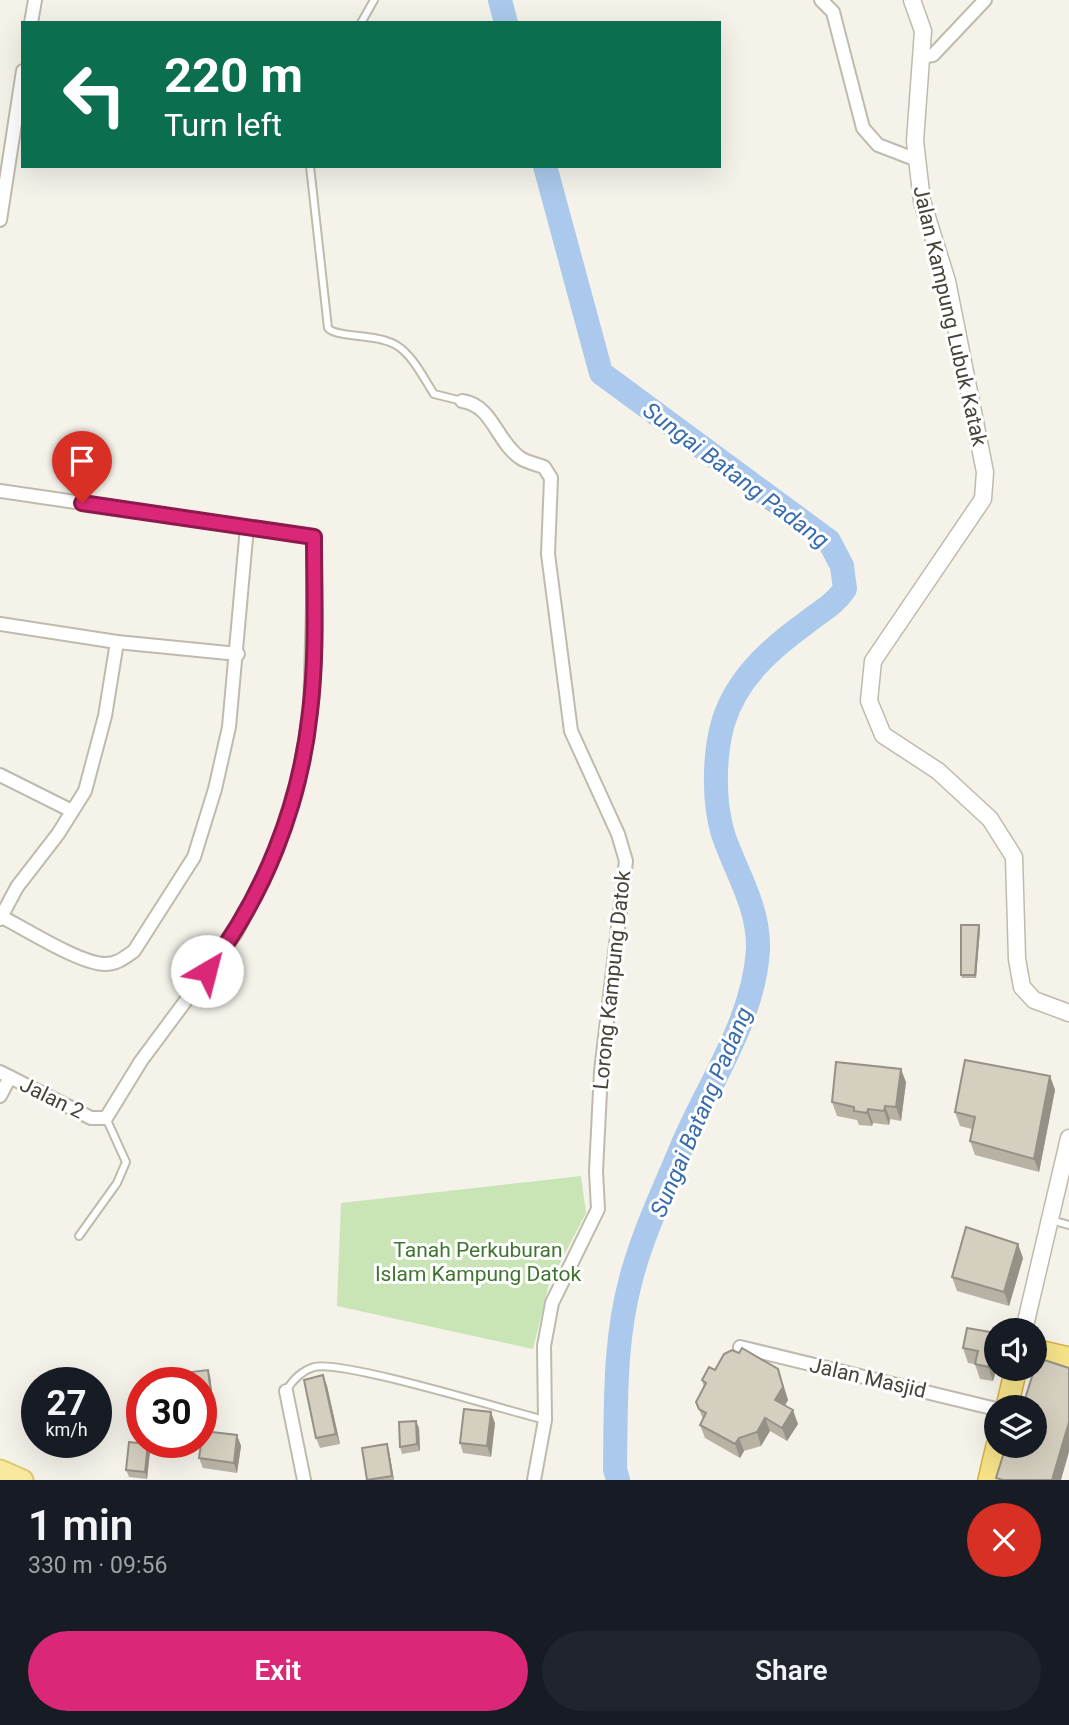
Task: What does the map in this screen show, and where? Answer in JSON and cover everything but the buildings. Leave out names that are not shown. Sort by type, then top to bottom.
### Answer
[{"type":"highway","points":[[1047,1352],[1069,1358]]},
{"type":"highway","points":[[989,1480],[994,1458]]},
{"type":"main road","points":[[0,1470],[23,1480]]},
{"type":"street","points":[[31,21],[35,0]]},
{"type":"street","points":[[821,0],[833,12],[863,128],[878,145],[917,160]]},
{"type":"street","name":"Jalan Kampung Lubuk Katak","points":[[912,0],[923,31],[916,108],[917,160],[922,201],[947,281],[985,472],[983,499],[873,661],[869,701],[883,735],[938,771],[990,819],[1014,857],[1018,892],[1017,959],[1023,987],[1034,1000],[1069,1013]]},
{"type":"street","points":[[920,57],[933,54],[985,0]]},
{"type":"street","points":[[0,220],[21,84]]},
{"type":"street","name":"Lorong Kampung Datok","points":[[462,401],[476,402],[507,446],[521,459],[544,467],[551,478],[548,554],[571,731],[618,834],[626,861],[601,1071],[596,1171],[598,1209],[552,1303],[544,1346],[545,1420],[534,1480]]},
{"type":"street","points":[[0,491],[314,537],[310,712],[296,793],[268,870],[236,933],[141,1061],[106,1118]]},
{"type":"street","points":[[117,642],[105,716],[85,791],[58,834],[17,887],[0,917],[85,959],[103,964],[119,962],[134,951],[194,857],[215,789],[229,727],[238,654],[247,527]]},
{"type":"street","points":[[0,624],[117,642],[238,654]]},
{"type":"street","points":[[0,775],[72,811]]},
{"type":"street","points":[[0,1096],[5,1075]]},
{"type":"street","name":"Jalan 2","points":[[5,1075],[91,1118],[106,1118]]},
{"type":"street","points":[[1028,1318],[1069,1138]]},
{"type":"street","name":"Jalan Masjid","points":[[740,1348],[984,1406]]},
{"type":"street","points":[[286,1391],[304,1480]]},
{"type":"lane","points":[[362,21],[374,0]]},
{"type":"lane","points":[[310,168],[327,328],[337,335],[366,334],[396,345],[408,356],[435,394],[462,401]]},
{"type":"lane","points":[[79,1236],[117,1183],[126,1162],[106,1118]]},
{"type":"lane","points":[[1050,1220],[1069,1225]]},
{"type":"lane","points":[[286,1391],[294,1378],[314,1367],[351,1370],[545,1420]]},
{"type":"green space","name":"Tanah Perkuburan Islam Kampung Datok","points":[[581,1176],[586,1213],[549,1284],[533,1349],[337,1306],[341,1203]]},
{"type":"waterway","name":"Sungai Batang Padang","points":[[500,0],[505,21]]},
{"type":"waterway","name":"Sungai Batang Padang","points":[[546,168],[601,373],[829,541],[842,566],[845,589],[832,604],[780,643],[756,666],[736,692],[723,723],[716,763],[716,793],[723,834],[755,918],[758,949],[755,976],[739,1028],[680,1151],[647,1230],[631,1279],[621,1326],[617,1373],[615,1469],[618,1480]]},
{"type":"route","points":[[82,503],[314,537],[314,636],[310,712],[296,793],[268,870],[236,933],[207,971]]}]
